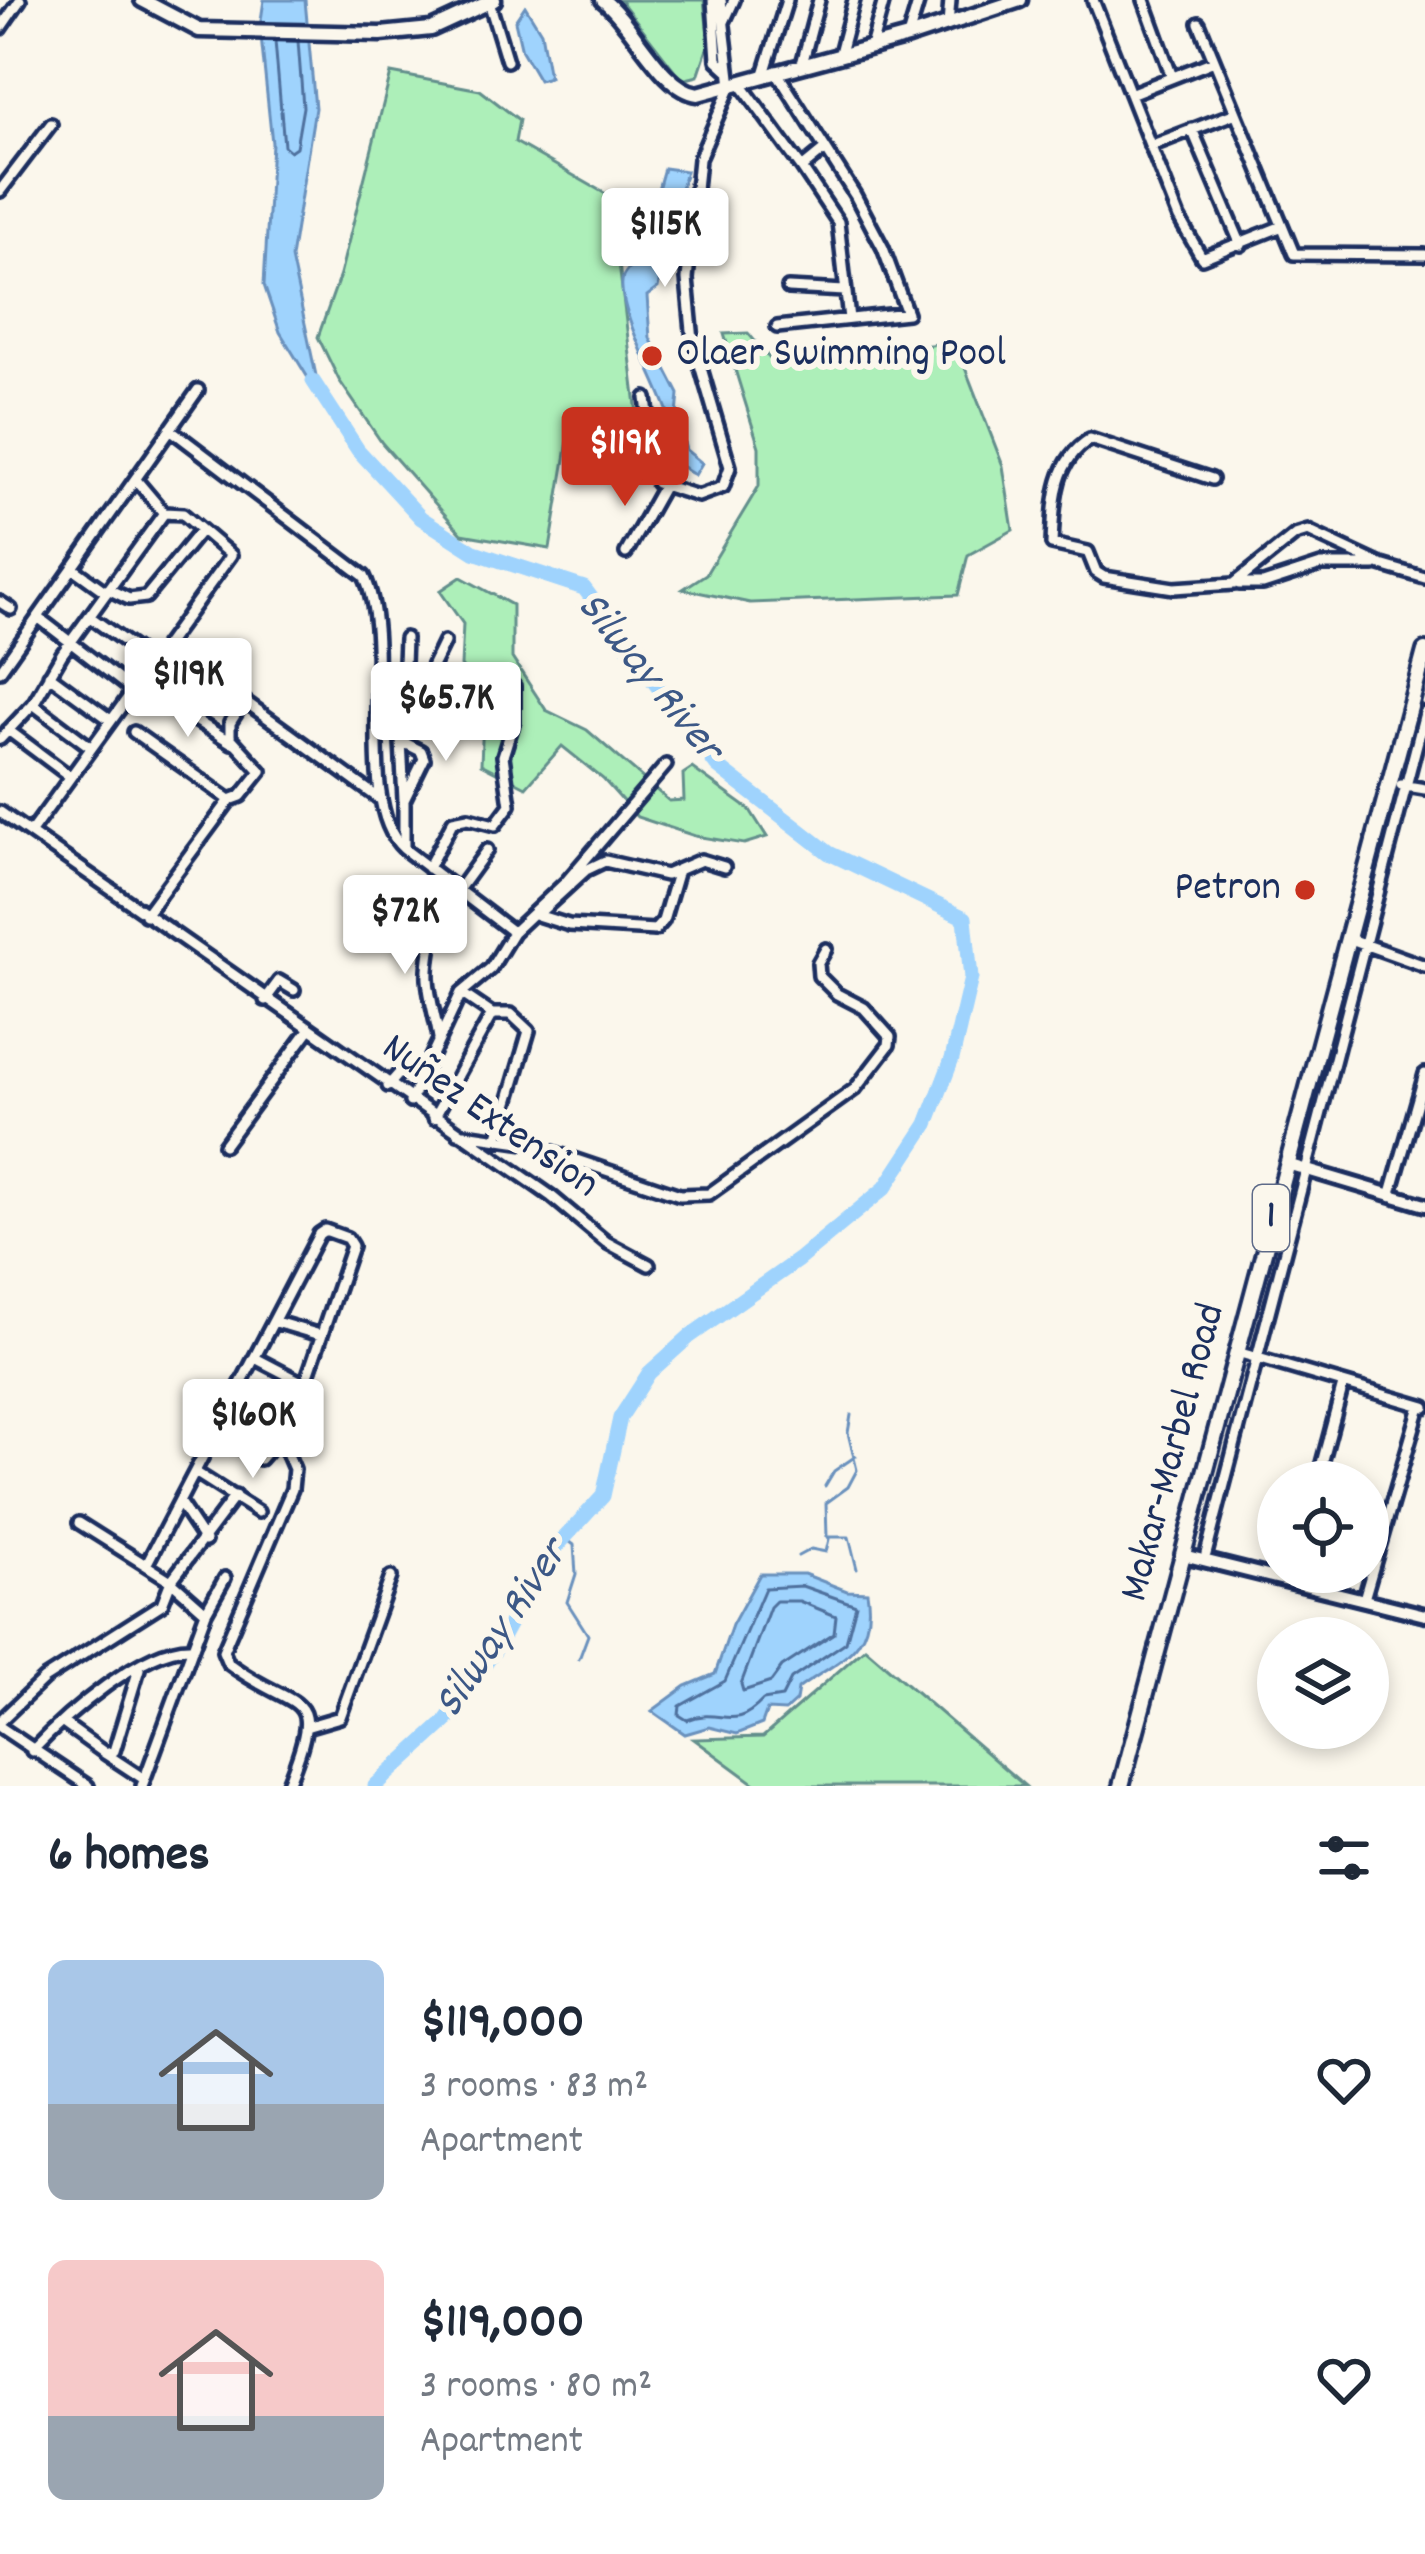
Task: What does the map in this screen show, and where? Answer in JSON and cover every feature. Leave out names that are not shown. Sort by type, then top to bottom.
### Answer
[{"type":"main road","points":[[142,0],[199,30],[251,32],[418,31],[447,24],[491,1]]},
{"type":"main road","points":[[603,0],[681,90],[706,94],[733,80],[908,38],[1014,1]]},
{"type":"main road","name":"Makar-Marbel Road","points":[[1121,1786],[1347,938],[1397,784],[1425,652]]},
{"type":"street","points":[[0,28],[20,0]]},
{"type":"street","points":[[717,0],[717,60],[835,214],[849,319]]},
{"type":"street","points":[[646,398],[654,479],[688,495],[710,494],[723,487],[730,473],[693,341],[687,279],[698,159],[733,80],[717,0]]},
{"type":"street","points":[[724,22],[734,0]]},
{"type":"street","points":[[777,327],[894,314],[903,302],[883,248],[855,195],[770,73],[787,0]]},
{"type":"street","points":[[802,64],[819,0]]},
{"type":"street","points":[[840,52],[854,0]]},
{"type":"street","points":[[871,46],[884,0]]},
{"type":"street","points":[[908,38],[919,0]]},
{"type":"street","points":[[947,25],[950,0]]},
{"type":"street","points":[[975,16],[979,0]]},
{"type":"street","points":[[1093,0],[1150,146],[1202,258],[1280,227]]},
{"type":"street","points":[[1144,0],[1172,76]]},
{"type":"street","points":[[491,1],[506,62]]},
{"type":"street","points":[[1198,23],[1292,252],[1299,256],[1425,255]]},
{"type":"street","points":[[1130,94],[1214,61]]},
{"type":"street","points":[[1150,146],[1236,113]]},
{"type":"street","points":[[0,191],[51,124]]},
{"type":"street","points":[[1192,129],[1241,244]]},
{"type":"street","points":[[802,169],[824,150]]},
{"type":"street","points":[[788,288],[845,291]]},
{"type":"street","points":[[0,671],[198,390]]},
{"type":"street","points":[[170,429],[364,575],[374,612],[380,799],[388,833],[513,932]]},
{"type":"street","points":[[1052,544],[1057,483],[1067,459],[1090,439],[1212,479]]},
{"type":"street","points":[[30,833],[231,555],[180,513],[164,513],[136,481]]},
{"type":"street","points":[[626,554],[663,487]]},
{"type":"street","points":[[68,775],[4,734],[33,704],[69,644],[164,513]]},
{"type":"street","points":[[74,569],[107,591],[129,599],[146,597],[201,530]]},
{"type":"street","points":[[1234,584],[1295,535],[1316,532],[1381,565],[1425,578]]},
{"type":"street","points":[[1036,543],[1085,550],[1096,572],[1114,580],[1174,587],[1280,580],[1321,565],[1381,565]]},
{"type":"street","points":[[1274,551],[1280,580]]},
{"type":"street","points":[[0,602],[10,609]]},
{"type":"street","points":[[90,617],[152,661]]},
{"type":"street","points":[[39,618],[131,689]]},
{"type":"street","points":[[404,849],[405,638]]},
{"type":"street","points":[[403,742],[410,712],[444,642]]},
{"type":"street","points":[[50,675],[110,718]]},
{"type":"street","points":[[217,681],[380,799]]},
{"type":"street","points":[[428,868],[453,821],[468,818],[495,825],[506,813],[511,795],[503,756],[514,721],[514,686]]},
{"type":"street","points":[[145,915],[230,800],[241,796],[261,771],[233,743],[165,701]]},
{"type":"street","points":[[233,743],[229,727],[244,701]]},
{"type":"street","points":[[33,704],[89,746]]},
{"type":"street","points":[[1206,1554],[1365,945],[1397,784],[1425,713]]},
{"type":"street","points":[[134,732],[230,800]]},
{"type":"street","points":[[403,742],[421,751],[424,759],[404,800]]},
{"type":"street","points":[[535,914],[666,765]]},
{"type":"street","points":[[1397,784],[1425,789]]},
{"type":"street","name":"Nuñez Extension","points":[[0,812],[550,1196],[606,1242],[649,1265]]},
{"type":"street","points":[[458,890],[487,850]]},
{"type":"street","points":[[410,1102],[461,993],[491,968],[513,932],[594,864],[612,861],[666,875],[701,860],[724,867]]},
{"type":"street","points":[[535,914],[592,928],[656,930],[678,870]]},
{"type":"street","points":[[414,897],[431,915],[434,936],[428,981],[439,1040]]},
{"type":"street","points":[[1347,938],[1425,966]]},
{"type":"street","points":[[456,1133],[498,1136],[680,1195],[709,1194],[855,1089],[891,1041],[864,1008],[837,994],[819,976],[818,963],[826,949]]},
{"type":"street","points":[[265,1000],[279,981],[294,990]]},
{"type":"street","points":[[461,993],[492,1015],[511,1014],[530,1030],[498,1136]]},
{"type":"street","points":[[434,1118],[492,1015]]},
{"type":"street","points":[[224,1145],[308,1031]]},
{"type":"street","points":[[388,1086],[409,1062]]},
{"type":"street","points":[[1391,1193],[1425,1074]]},
{"type":"street","points":[[1287,1164],[1425,1205]]},
{"type":"street","points":[[146,1564],[325,1230],[347,1238],[352,1244],[305,1384],[280,1436],[260,1460],[216,1434]]},
{"type":"street","points":[[275,1322],[320,1335]]},
{"type":"street","points":[[1237,1352],[1423,1406],[1364,1599]]},
{"type":"street","points":[[257,1359],[305,1384]]},
{"type":"street","points":[[1323,1461],[1343,1385]]},
{"type":"street","points":[[236,1397],[287,1425]]},
{"type":"street","points":[[280,1436],[294,1480],[223,1651],[240,1672],[298,1705],[309,1726],[287,1786]]},
{"type":"street","points":[[195,1472],[258,1512]]},
{"type":"street","points":[[88,1786],[32,1751],[0,1724],[44,1678],[162,1604],[171,1581],[235,1496]]},
{"type":"street","points":[[179,1502],[205,1541]]},
{"type":"street","points":[[79,1522],[171,1581],[206,1612]]},
{"type":"street","points":[[165,1529],[191,1526]]},
{"type":"street","points":[[1183,1555],[1257,1570]]},
{"type":"street","points":[[309,1726],[340,1717],[391,1576]]},
{"type":"street","points":[[63,1723],[143,1783],[206,1612],[225,1578]]},
{"type":"street","points":[[1345,1593],[1425,1616]]},
{"type":"street","points":[[32,1751],[107,1684],[165,1650],[192,1648]]},
{"type":"street","points":[[106,1754],[119,1745],[119,1725],[141,1666]]},
{"type":"green space","points":[[620,0],[704,0],[709,43],[698,76],[682,80]]},
{"type":"green space","points":[[391,73],[480,90],[519,120],[515,142],[611,197],[640,439],[572,417],[550,549],[462,534],[382,443],[339,380],[318,337],[340,275]]},
{"type":"green space","points":[[748,333],[775,365],[847,345],[889,350],[955,342],[1003,466],[1013,530],[968,555],[958,595],[750,603],[683,589],[706,574],[759,486],[759,447],[724,334]]},
{"type":"green space","points":[[461,577],[512,605],[512,658],[546,710],[587,730],[669,801],[684,800],[683,774],[692,768],[750,810],[767,837],[744,844],[695,836],[637,817],[603,779],[562,746],[526,787],[481,764],[484,695],[461,666],[463,624],[440,591]]},
{"type":"green space","points":[[865,1648],[1025,1786],[758,1786],[694,1739],[763,1737]]},
{"type":"water","points":[[264,0],[305,0],[315,108],[291,258],[321,399],[280,332],[264,285],[272,143],[260,27]]},
{"type":"water","points":[[525,6],[541,32],[549,77],[539,80],[522,51],[515,21]]},
{"type":"water","name":"Olaer Swimming Pool","points":[[664,168],[686,171],[667,239],[639,251],[633,237],[647,208],[653,207]]},
{"type":"water","name":"Olaer Swimming Pool","points":[[661,242],[667,242],[658,288],[647,296],[650,338],[679,394],[677,415],[686,450],[702,463],[695,475],[670,448],[667,410],[630,322],[622,289],[623,277],[639,254],[644,255],[644,262],[651,262]]},
{"type":"water","points":[[760,1574],[804,1574],[847,1591],[867,1592],[869,1612],[860,1641],[798,1689],[796,1701],[785,1711],[767,1710],[762,1724],[737,1734],[709,1727],[685,1734],[652,1711],[686,1686],[715,1674],[732,1625]]},
{"type":"waterway","name":"Silway River","points":[[313,381],[358,450],[421,518],[474,552],[584,588],[717,766],[829,853],[965,918],[971,978],[952,1059],[927,1124],[885,1188],[798,1260],[690,1336],[649,1373],[620,1418],[603,1496],[545,1559],[497,1647],[445,1722],[375,1786]]},
{"type":"waterway","points":[[851,1415],[848,1433],[857,1470],[848,1487],[826,1503],[827,1537],[849,1537],[857,1569]]},
{"type":"waterway","points":[[825,1486],[834,1471],[856,1456]]},
{"type":"waterway","points":[[561,1535],[574,1545],[576,1574],[567,1602],[588,1635],[579,1659]]},
{"type":"waterway","points":[[798,1556],[811,1549],[826,1552],[829,1539]]},
{"type":"waterway","points":[[1204,1566],[1425,1624]]},
{"type":"place","name":"Olaer Swimming Pool","points":[[652,356]]},
{"type":"place","name":"Petron","points":[[1305,890]]}]
